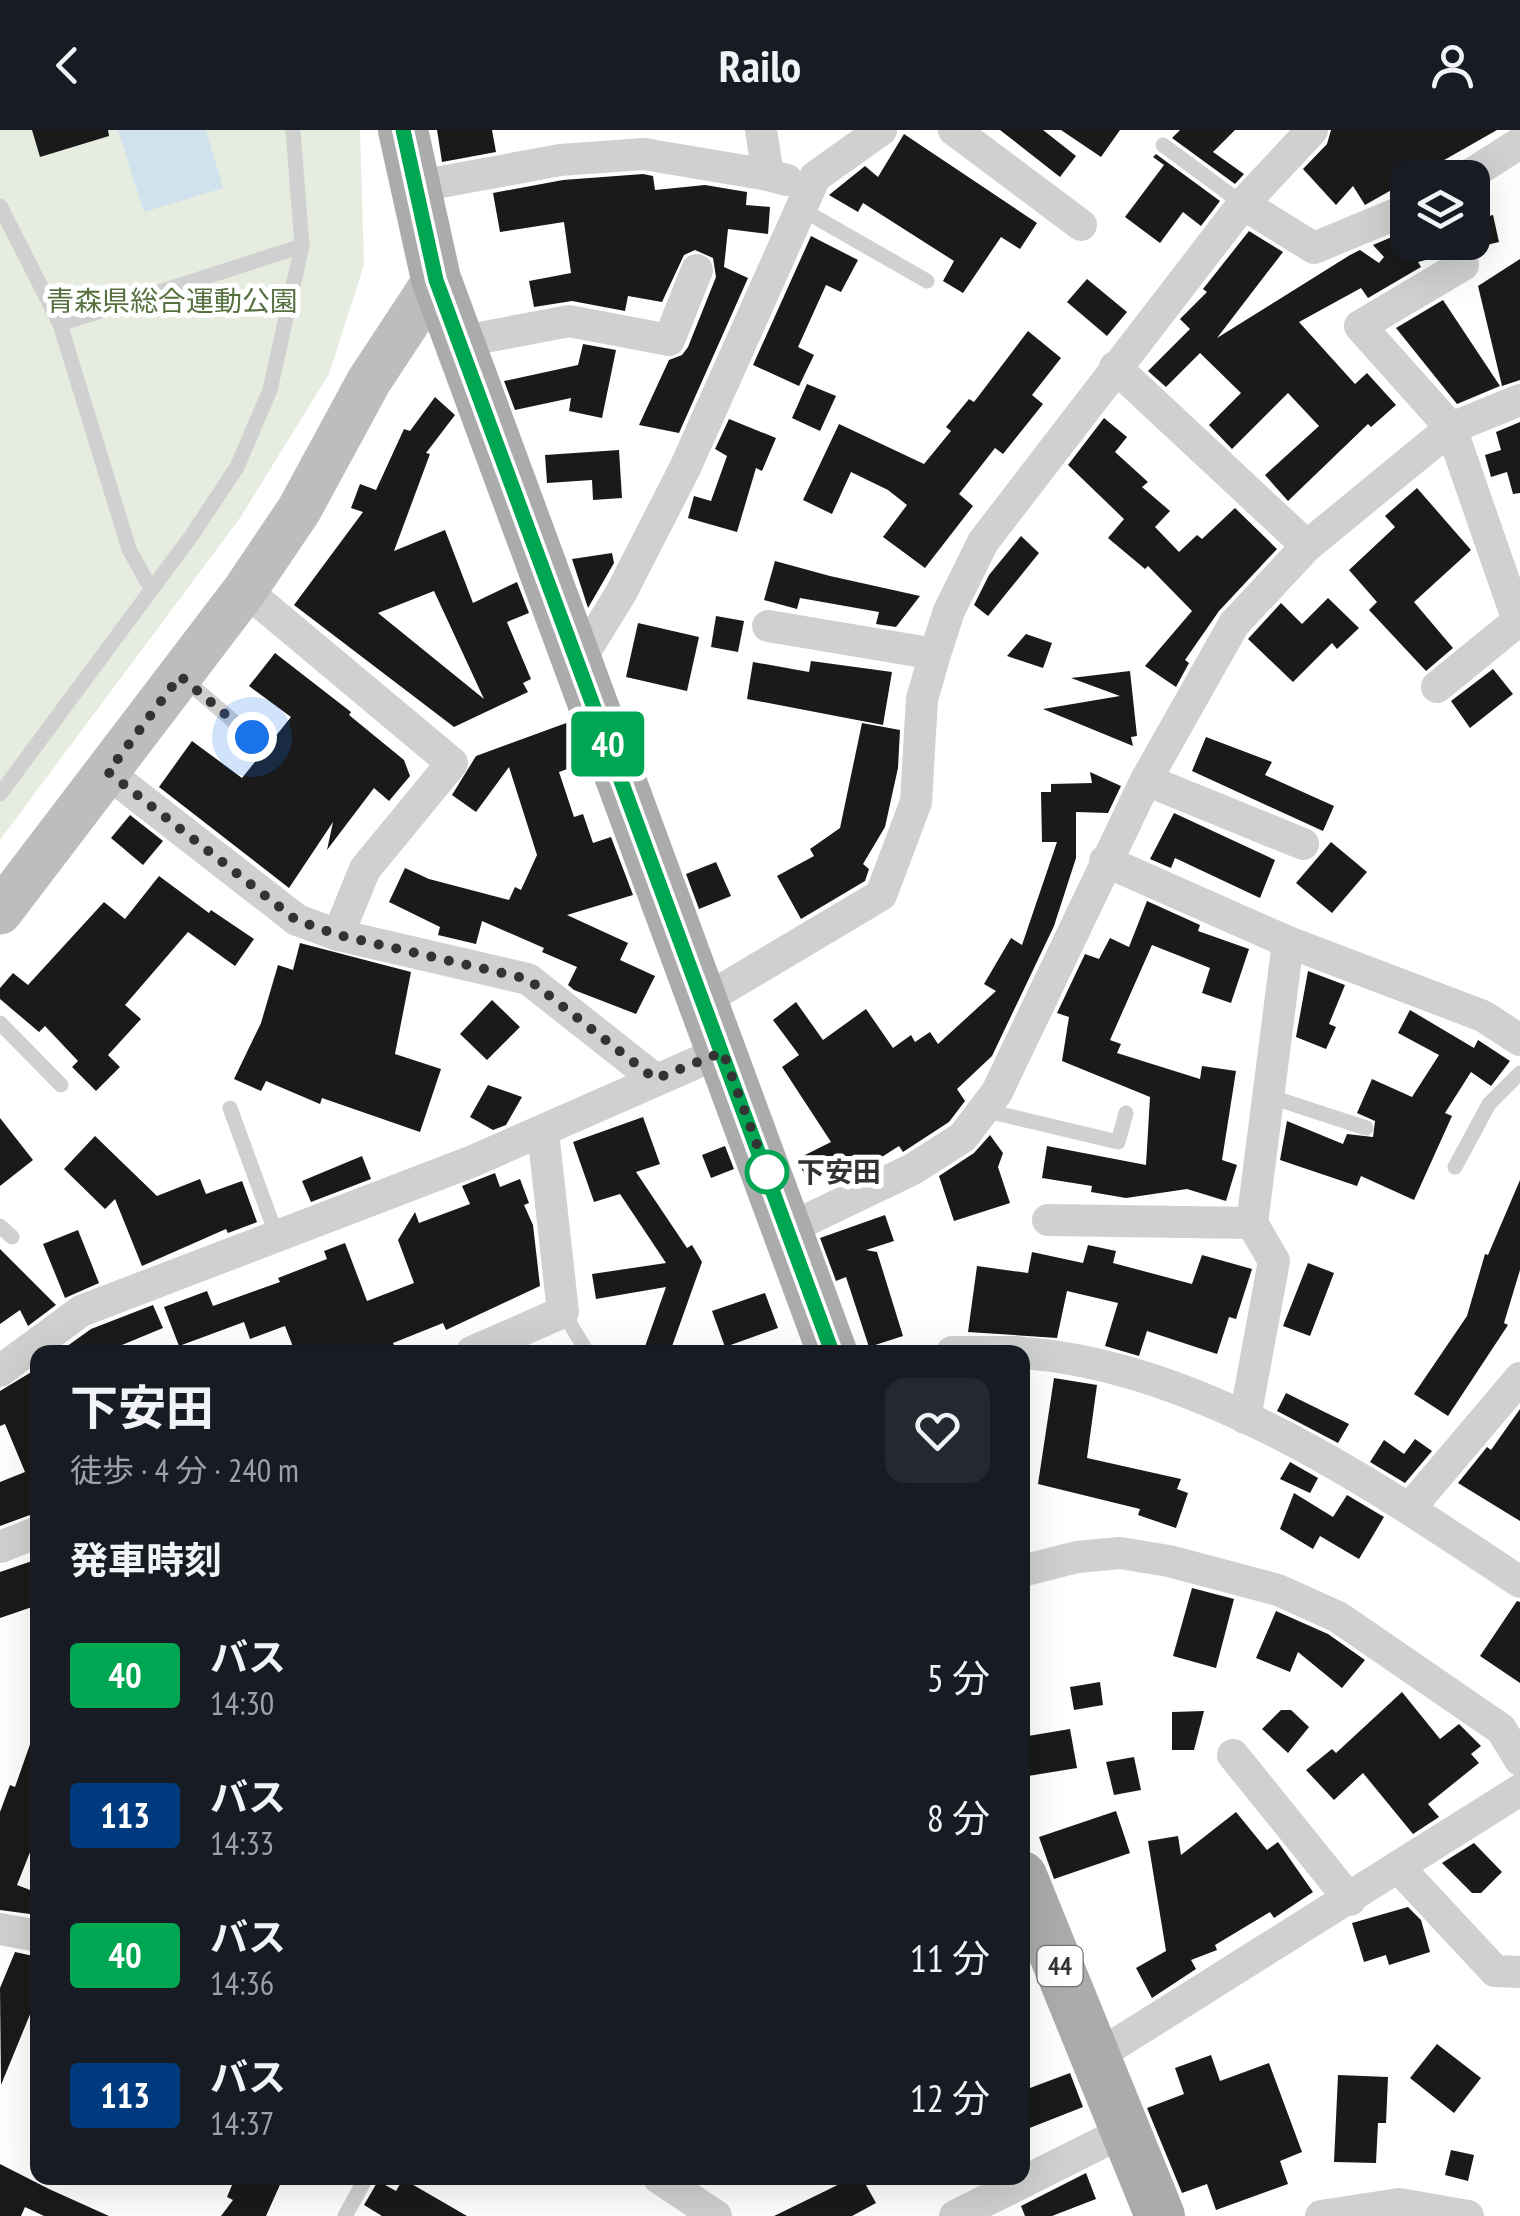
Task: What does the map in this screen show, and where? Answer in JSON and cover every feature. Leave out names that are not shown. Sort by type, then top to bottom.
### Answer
[{"type":"main road","points":[[403,130],[436,280],[829,1345]]},
{"type":"main road","name":"44","points":[[1030,1895],[1160,2216]]},
{"type":"street","points":[[761,130],[768,175]]},
{"type":"street","points":[[414,187],[560,160],[644,154],[795,182],[815,177],[881,130]]},
{"type":"street","points":[[954,130],[1081,224]]},
{"type":"street","points":[[703,1002],[881,895],[916,802],[922,699],[934,654],[949,610],[983,542],[1243,204],[1312,130]]},
{"type":"street","points":[[1490,162],[1520,143]]},
{"type":"street","points":[[578,663],[622,593],[685,468],[815,177]]},
{"type":"street","points":[[1243,204],[1314,248],[1390,216]]},
{"type":"street","points":[[1437,688],[1518,622],[1451,428],[1360,326],[1464,265]]},
{"type":"street","points":[[459,342],[569,321],[669,340],[697,270]]},
{"type":"street","points":[[0,912],[245,590],[307,495],[376,369],[436,280]]},
{"type":"street","points":[[1114,367],[1306,546]]},
{"type":"street","points":[[788,1229],[914,1169],[962,1137],[983,1110],[1024,1037],[1146,780],[1234,624],[1306,546],[1451,428],[1520,400]]},
{"type":"street","points":[[245,590],[452,763],[365,868],[338,935]]},
{"type":"street","points":[[768,626],[934,654]]},
{"type":"street","points":[[108,772],[296,920],[338,935],[528,979],[655,1079]]},
{"type":"street","points":[[1146,780],[1303,844]]},
{"type":"street","points":[[1105,861],[1288,942],[1483,1016],[1519,1037]]},
{"type":"street","points":[[1245,1418],[1274,1261],[1252,1224],[1288,942]]},
{"type":"street","points":[[35,1345],[81,1311],[543,1132],[723,1052]]},
{"type":"street","points":[[488,1345],[563,1312],[543,1132]]},
{"type":"street","points":[[1048,1220],[1252,1224]]},
{"type":"street","points":[[0,1371],[30,1349]]},
{"type":"street","points":[[1030,1354],[1064,1356],[1148,1378],[1245,1418],[1410,1508],[1520,1582]]},
{"type":"street","points":[[1410,1508],[1520,1378]]},
{"type":"street","points":[[0,1547],[30,1535]]},
{"type":"street","points":[[1030,1569],[1077,1557],[1120,1553],[1169,1561],[1278,1590],[1338,1617],[1501,1729],[1520,1760]]},
{"type":"street","points":[[1233,1755],[1350,1900]]},
{"type":"street","points":[[1096,2056],[1520,1790]]},
{"type":"street","points":[[1399,1868],[1495,1971],[1520,1972]]},
{"type":"street","points":[[0,1929],[30,1935]]},
{"type":"street","points":[[1030,2178],[1127,2130]]},
{"type":"street","points":[[670,2185],[716,2216]]},
{"type":"street","points":[[955,2216],[1017,2185]]},
{"type":"street","points":[[1322,2216],[1399,2204],[1468,2216]]},
{"type":"lane","points":[[0,794],[236,467],[257,421],[270,390],[290,316],[302,246],[293,130]]},
{"type":"lane","points":[[1163,145],[1243,204]]},
{"type":"lane","points":[[0,206],[60,324],[129,548],[151,588]]},
{"type":"lane","points":[[801,210],[927,280]]},
{"type":"lane","points":[[60,324],[302,246]]},
{"type":"lane","points":[[180,676],[252,737]]},
{"type":"lane","points":[[0,1023],[61,1084]]},
{"type":"lane","points":[[1455,1167],[1489,1104],[1520,1073]]},
{"type":"lane","points":[[1268,1096],[1366,1128]]},
{"type":"lane","points":[[230,1108],[276,1234]]},
{"type":"lane","points":[[983,1110],[1118,1142],[1126,1113]]},
{"type":"lane","points":[[563,1312],[583,1345]]},
{"type":"lane","points":[[344,2216],[362,2185]]},
{"type":"green space","name":"青森県総合運動公園","points":[[0,130],[360,130],[364,265],[329,374],[240,518],[0,840]]},
{"type":"water","points":[[118,130],[206,130],[223,188],[144,212]]},
{"type":"building","points":[[32,130],[108,130],[109,136],[40,157]]},
{"type":"building","points":[[437,130],[492,130],[496,152],[442,162]]},
{"type":"building","points":[[1000,130],[1043,130],[1076,156],[1060,177]]},
{"type":"building","points":[[1061,130],[1120,130],[1101,157]]},
{"type":"building","points":[[1180,130],[1235,130],[1213,152],[1244,174],[1235,184],[1172,138]]},
{"type":"building","points":[[1331,130],[1497,130],[1444,160],[1390,160],[1390,191],[1365,205],[1353,186],[1336,205],[1303,169],[1327,144]]},
{"type":"building","points":[[904,134],[1037,223],[1020,249],[1001,237],[963,293],[943,281],[954,261],[863,203],[858,212],[829,195],[865,166],[878,177]]},
{"type":"building","points":[[1156,154],[1220,201],[1201,226],[1183,212],[1160,243],[1125,217],[1164,165],[1153,157]]},
{"type":"building","points":[[653,176],[655,190],[705,185],[747,192],[746,205],[770,207],[768,234],[728,229],[724,267],[748,278],[679,433],[639,425],[669,360],[682,355],[688,347],[716,277],[713,258],[695,250],[684,255],[662,302],[628,296],[625,311],[572,301],[534,307],[529,281],[571,273],[564,222],[500,232],[493,193],[563,180]]},
{"type":"building","points":[[1493,215],[1499,242],[1490,244]]},
{"type":"building","points":[[1249,231],[1283,252],[1217,338],[1360,250],[1379,263],[1384,257],[1373,245],[1390,238],[1390,260],[1426,260],[1418,262],[1421,267],[1368,298],[1361,288],[1299,322],[1355,384],[1367,373],[1396,405],[1371,427],[1368,424],[1288,501],[1265,475],[1319,426],[1288,393],[1232,449],[1209,425],[1241,393],[1200,353],[1166,387],[1148,371],[1190,329],[1180,319],[1207,292],[1203,289]]},
{"type":"building","points":[[811,236],[858,260],[841,292],[826,285],[798,347],[814,355],[799,386],[753,365]]},
{"type":"building","points":[[1520,259],[1520,380],[1502,386],[1478,286]]},
{"type":"building","points":[[1087,279],[1127,312],[1107,336],[1067,302]]},
{"type":"building","points":[[1443,300],[1500,386],[1457,404],[1396,328]]},
{"type":"building","points":[[1028,331],[1061,358],[1032,395],[1043,404],[1003,454],[995,448],[959,494],[973,506],[925,568],[883,537],[907,505],[888,490],[851,472],[832,514],[803,500],[839,424],[924,464],[951,431],[946,427],[969,399],[974,402]]},
{"type":"building","points":[[583,344],[616,350],[602,418],[569,411],[571,398],[515,410],[504,381],[578,365]]},
{"type":"building","points":[[807,384],[836,396],[820,431],[792,418]]},
{"type":"building","points":[[435,397],[455,415],[426,453],[430,454],[394,551],[445,530],[473,603],[517,582],[529,613],[507,622],[531,679],[523,683],[528,692],[454,727],[294,605],[363,512],[351,508],[360,484],[376,490],[404,429],[410,431]],"holes":[[[434,591],[484,699],[378,613]]]},
{"type":"building","points":[[1104,418],[1127,437],[1115,452],[1148,482],[1142,487],[1170,511],[1155,527],[1179,552],[1197,535],[1202,539],[1235,508],[1277,549],[1219,611],[1185,660],[1189,663],[1176,687],[1145,666],[1192,611],[1148,566],[1145,569],[1108,538],[1124,519],[1068,465]]},
{"type":"building","points":[[729,419],[776,438],[762,471],[756,468],[737,532],[688,518],[694,496],[711,501],[727,456],[715,449]]},
{"type":"building","points":[[1520,422],[1520,493],[1513,494],[1507,472],[1491,477],[1485,455],[1501,450],[1496,432]]},
{"type":"building","points":[[619,450],[622,498],[593,500],[592,480],[547,483],[545,455]]},
{"type":"building","points":[[1417,488],[1471,550],[1414,602],[1453,648],[1426,671],[1369,610],[1377,602],[1349,570],[1395,527],[1385,516]]},
{"type":"building","points":[[1021,536],[1039,553],[988,616],[974,605],[989,575]]},
{"type":"building","points":[[612,553],[614,563],[588,608],[572,559]]},
{"type":"building","points":[[775,561],[920,596],[896,627],[876,624],[879,612],[800,598],[797,609],[764,600]]},
{"type":"building","points":[[1328,598],[1359,628],[1337,649],[1332,643],[1293,682],[1248,639],[1281,603],[1302,624]]},
{"type":"building","points":[[716,616],[744,621],[738,652],[711,647]]},
{"type":"building","points":[[638,623],[699,637],[687,691],[626,677]]},
{"type":"building","points":[[1026,634],[1052,643],[1043,668],[1007,656]]},
{"type":"building","points":[[275,653],[351,712],[349,715],[404,760],[410,776],[389,801],[374,788],[327,850],[333,822],[289,888],[159,787],[192,741],[242,778],[291,717],[249,686]]},
{"type":"building","points":[[811,661],[892,672],[883,725],[747,699],[753,662],[809,672]]},
{"type":"building","points":[[1493,669],[1513,694],[1470,728],[1451,701]]},
{"type":"building","points":[[1130,671],[1137,736],[1131,737],[1133,746],[1043,709],[1120,696],[1071,678]]},
{"type":"building","points":[[569,722],[584,763],[559,772],[574,817],[583,814],[593,843],[611,837],[633,895],[567,915],[628,943],[620,960],[655,976],[636,1014],[574,990],[568,985],[577,967],[542,952],[544,948],[482,921],[476,944],[438,935],[440,927],[389,902],[405,868],[429,879],[509,900],[515,887],[521,890],[537,855],[509,767],[476,812],[452,795],[476,756]]},
{"type":"building","points":[[862,723],[900,730],[898,768],[885,827],[863,864],[869,869],[865,881],[801,919],[777,876],[814,856],[810,849],[840,828]]},
{"type":"building","points":[[1206,737],[1272,762],[1265,775],[1334,806],[1323,831],[1192,771]]},
{"type":"building","points":[[1090,772],[1121,786],[1108,813],[1076,812],[1076,858],[1054,926],[992,1056],[957,1089],[965,1101],[949,1122],[903,1152],[899,1146],[855,1174],[848,1163],[808,1182],[797,1159],[831,1142],[782,1067],[799,1055],[773,1020],[796,1002],[823,1040],[866,1009],[893,1048],[911,1035],[915,1042],[930,1032],[938,1044],[996,991],[984,984],[1011,938],[1022,945],[1057,842],[1042,842],[1041,792],[1051,792],[1051,784],[1092,783]]},
{"type":"building","points":[[1174,813],[1275,860],[1260,898],[1175,858],[1171,868],[1150,859]]},
{"type":"building","points":[[130,815],[163,841],[143,865],[111,838]]},
{"type":"building","points":[[1331,842],[1367,872],[1332,913],[1296,883]]},
{"type":"building","points":[[716,862],[731,896],[699,909],[686,874]]},
{"type":"building","points":[[159,876],[209,913],[211,910],[254,939],[235,966],[188,932],[125,1005],[141,1019],[108,1055],[120,1067],[96,1091],[72,1067],[78,1061],[45,1026],[39,1032],[0,999],[0,988],[13,973],[28,985],[104,902],[125,919]]},
{"type":"building","points":[[1147,901],[1200,925],[1198,931],[1249,949],[1231,1003],[1202,993],[1210,968],[1152,945],[1110,1040],[1121,1044],[1117,1053],[1200,1079],[1202,1066],[1236,1071],[1222,1160],[1237,1165],[1226,1201],[1187,1189],[1126,1198],[1091,1192],[1092,1186],[1042,1178],[1047,1146],[1146,1165],[1150,1097],[1062,1061],[1069,1017],[1057,1013],[1085,954],[1099,959],[1110,938],[1129,947]]},
{"type":"building","points":[[300,943],[411,972],[395,1054],[441,1069],[420,1132],[322,1098],[320,1104],[266,1081],[261,1091],[234,1079],[261,1023],[278,965],[293,970]]},
{"type":"building","points":[[1308,971],[1345,985],[1329,1024],[1336,1027],[1326,1049],[1296,1037]]},
{"type":"building","points":[[492,1000],[520,1027],[487,1060],[460,1034]]},
{"type":"building","points":[[1410,1010],[1474,1048],[1478,1040],[1510,1061],[1491,1086],[1471,1072],[1445,1113],[1452,1116],[1414,1200],[1361,1176],[1357,1186],[1280,1160],[1287,1121],[1343,1144],[1347,1134],[1373,1137],[1375,1121],[1357,1113],[1372,1079],[1412,1097],[1439,1055],[1398,1033]]},
{"type":"building","points":[[488,1085],[522,1097],[506,1125],[493,1130],[470,1117]]},
{"type":"building","points":[[643,1117],[660,1164],[636,1172],[687,1248],[692,1245],[702,1262],[672,1345],[645,1345],[666,1287],[596,1299],[592,1274],[666,1263],[620,1194],[594,1202],[573,1142]]},
{"type":"building","points":[[0,1118],[33,1160],[0,1186]]},
{"type":"building","points":[[990,1135],[1003,1153],[998,1167],[1010,1203],[954,1221],[939,1176],[974,1153]]},
{"type":"building","points":[[95,1136],[157,1196],[200,1179],[206,1194],[242,1181],[257,1222],[228,1233],[226,1229],[142,1266],[115,1199],[105,1209],[64,1169]]},
{"type":"building","points":[[725,1146],[734,1169],[711,1178],[702,1155]]},
{"type":"building","points":[[362,1156],[371,1179],[311,1202],[302,1181]]},
{"type":"building","points":[[495,1173],[500,1187],[520,1179],[529,1203],[524,1205],[533,1225],[540,1286],[446,1330],[443,1323],[394,1345],[292,1345],[285,1326],[250,1339],[244,1322],[179,1345],[164,1307],[207,1291],[213,1306],[280,1282],[278,1278],[327,1259],[324,1251],[345,1243],[367,1301],[414,1283],[398,1240],[415,1212],[419,1223],[470,1204],[462,1186]]},
{"type":"building","points":[[1520,1180],[1520,1270],[1504,1323],[1508,1325],[1448,1416],[1414,1394],[1467,1316],[1485,1254],[1488,1255]]},
{"type":"building","points":[[885,1215],[894,1241],[866,1250],[877,1252],[903,1336],[868,1345],[846,1277],[836,1281],[820,1238]]},
{"type":"building","points":[[78,1230],[99,1283],[65,1298],[43,1244]]},
{"type":"building","points":[[1088,1245],[1116,1251],[1113,1263],[1192,1284],[1202,1255],[1252,1269],[1236,1319],[1229,1317],[1217,1354],[1147,1331],[1139,1356],[1105,1346],[1118,1303],[1067,1291],[1057,1338],[968,1332],[977,1266],[1028,1273],[1032,1252],[1083,1263]]},
{"type":"building","points":[[0,1249],[56,1305],[28,1326],[20,1310],[0,1324]]},
{"type":"building","points":[[1308,1263],[1334,1273],[1310,1336],[1283,1326]]},
{"type":"building","points":[[765,1293],[778,1328],[724,1345],[712,1311]]},
{"type":"building","points":[[153,1305],[163,1328],[122,1345],[69,1345],[91,1329]]},
{"type":"building","points":[[30,1373],[30,1515],[0,1526],[0,1482],[25,1472],[5,1424],[0,1426],[0,1391]]},
{"type":"building","points":[[1054,1378],[1097,1385],[1087,1458],[1181,1479],[1177,1489],[1188,1493],[1176,1528],[1138,1515],[1140,1509],[1038,1484]]},
{"type":"building","points":[[1286,1393],[1349,1424],[1338,1443],[1277,1411]]},
{"type":"building","points":[[1520,1409],[1520,1521],[1458,1483],[1487,1447],[1491,1450]]},
{"type":"building","points":[[1415,1439],[1432,1451],[1405,1483],[1370,1462],[1384,1440],[1404,1454]]},
{"type":"building","points":[[1290,1462],[1318,1478],[1310,1493],[1280,1479]]},
{"type":"building","points":[[1294,1493],[1333,1517],[1347,1495],[1384,1517],[1359,1559],[1320,1536],[1313,1549],[1280,1529]]},
{"type":"building","points":[[30,1562],[30,1608],[0,1618],[0,1572]]},
{"type":"building","points":[[1192,1588],[1234,1599],[1216,1668],[1173,1656]]},
{"type":"building","points":[[1517,1601],[1520,1602],[1520,1683],[1480,1656]]},
{"type":"building","points":[[1276,1611],[1328,1634],[1365,1660],[1342,1688],[1298,1652],[1290,1672],[1256,1658]]},
{"type":"building","points":[[1100,1682],[1103,1705],[1074,1710],[1070,1687]]},
{"type":"building","points":[[1402,1692],[1440,1739],[1459,1724],[1481,1746],[1471,1754],[1479,1763],[1428,1804],[1439,1817],[1413,1834],[1363,1773],[1334,1800],[1306,1770],[1332,1749],[1336,1753]]},
{"type":"building","points":[[1281,1710],[1291,1710],[1309,1727],[1288,1753],[1262,1729]]},
{"type":"building","points":[[1204,1711],[1194,1750],[1172,1750],[1172,1712]]},
{"type":"building","points":[[1070,1729],[1077,1768],[1030,1776],[1030,1736]]},
{"type":"building","points":[[30,1744],[30,1852],[17,1885],[30,1890],[30,1914],[0,1910],[0,1812],[10,1785],[15,1787]]},
{"type":"building","points":[[1134,1757],[1141,1790],[1114,1795],[1106,1762]]},
{"type":"building","points":[[1116,1811],[1130,1853],[1054,1879],[1039,1837]]},
{"type":"building","points":[[1236,1812],[1267,1850],[1278,1842],[1313,1892],[1274,1918],[1270,1912],[1215,1945],[1217,1950],[1191,1960],[1196,1969],[1152,1998],[1136,1968],[1166,1951],[1148,1841],[1178,1836],[1181,1855]]},
{"type":"building","points":[[1474,1843],[1502,1872],[1481,1893],[1472,1893],[1442,1863]]},
{"type":"building","points":[[1408,1907],[1421,1920],[1430,1952],[1389,1965],[1386,1955],[1364,1962],[1352,1923]]},
{"type":"building","points":[[15,1952],[30,1955],[30,2014],[1,2085],[0,1988]]},
{"type":"building","points":[[1437,2044],[1481,2078],[1454,2113],[1410,2078]]},
{"type":"building","points":[[1211,2055],[1220,2081],[1269,2063],[1302,2152],[1280,2161],[1288,2184],[1216,2210],[1207,2184],[1182,2193],[1147,2108],[1184,2094],[1175,2068]]},
{"type":"building","points":[[1070,2073],[1083,2107],[1030,2128],[1030,2088]]},
{"type":"building","points":[[1338,2075],[1388,2077],[1386,2123],[1378,2123],[1376,2163],[1334,2162]]},
{"type":"building","points":[[1451,2150],[1474,2155],[1468,2181],[1445,2175]]},
{"type":"building","points":[[0,2164],[30,2179],[30,2185],[41,2185],[109,2216],[44,2216],[25,2207],[21,2216],[0,2216]]},
{"type":"building","points":[[1086,2173],[1096,2199],[1052,2216],[1025,2216],[1021,2206]]},
{"type":"building","points":[[232,2185],[280,2185],[266,2216],[221,2216],[233,2200],[227,2197]]},
{"type":"building","points":[[376,2185],[396,2191],[400,2185],[413,2185],[467,2216],[382,2216],[364,2205]]},
{"type":"building","points":[[838,2185],[866,2185],[876,2203],[852,2216],[774,2216]]},
{"type":"bus line","name":"40","points":[[403,130],[436,280],[829,1345]]},
{"type":"place","name":"下安田","points":[[767,1172]]},
{"type":"route","points":[[252,737],[180,676],[108,772],[296,920],[338,935],[528,979],[655,1079],[723,1052],[767,1172]]}]
